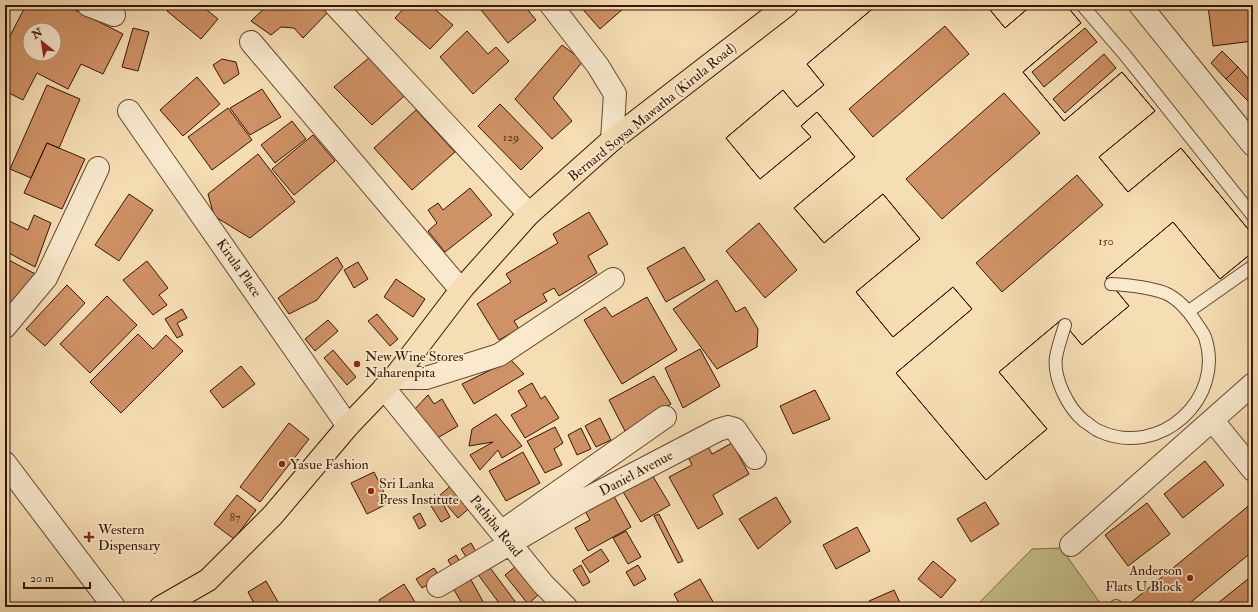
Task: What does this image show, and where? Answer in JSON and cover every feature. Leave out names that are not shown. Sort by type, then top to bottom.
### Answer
[{"type":"main road","name":"Bernard Soysa Mawatha (Kirula Road)","points":[[161,607],[208,580],[273,515],[348,426],[389,383],[461,290],[529,214],[612,140],[787,5]]},
{"type":"street","points":[[88,5],[114,15]]},
{"type":"street","points":[[335,5],[529,214]]},
{"type":"street","points":[[538,5],[566,37],[598,66]]},
{"type":"street","points":[[551,5],[598,66],[615,94],[612,140]]},
{"type":"street","points":[[1140,5],[1253,145]]},
{"type":"street","points":[[251,42],[461,290]]},
{"type":"street","name":"Kirula Place","points":[[129,111],[348,426]]},
{"type":"street","points":[[5,327],[46,278],[98,168]]},
{"type":"street","points":[[389,383],[426,378],[499,355],[613,279]]},
{"type":"street","name":"Pathiba Road","points":[[389,383],[506,538],[543,584],[566,607]]},
{"type":"street","points":[[1071,546],[1253,384]]},
{"type":"street","points":[[438,586],[506,538],[665,417]]},
{"type":"street","points":[[1213,421],[1253,470]]},
{"type":"street","name":"Daniel Avenue","points":[[506,538],[584,500],[709,435],[728,427],[735,429],[755,458]]},
{"type":"street","points":[[5,463],[114,607]]},
{"type":"lane","points":[[1082,5],[1125,55],[1253,216]]},
{"type":"lane","points":[[1189,311],[1253,266]]},
{"type":"lane","points":[[1065,325],[1056,359],[1060,388],[1075,414],[1099,431],[1128,439],[1158,434],[1183,419],[1202,395],[1209,366],[1205,337],[1189,311],[1166,294],[1137,286],[1111,284]]},
{"type":"shaded area","points":[[1061,548],[1103,607],[975,607],[1032,549]]},
{"type":"building","points":[[26,5],[65,5],[123,34],[103,74],[81,64],[68,89],[37,73],[23,100],[5,91],[5,36],[9,38]]},
{"type":"building","points":[[172,5],[201,5],[218,19],[201,39],[167,11]]},
{"type":"building","points":[[268,5],[327,5],[331,9],[303,38],[294,28],[281,27],[271,35],[251,21]]},
{"type":"building","points":[[407,5],[430,5],[453,25],[430,49],[395,18]]},
{"type":"building","points":[[477,5],[524,5],[536,20],[508,43]]},
{"type":"building","points":[[579,5],[621,5],[624,8],[600,29]]},
{"type":"building","points":[[877,5],[986,5],[1005,28],[1032,5],[1066,5],[1081,23],[1023,72],[1064,121],[1122,72],[1155,111],[1099,157],[1128,192],[1181,148],[1253,235],[1253,252],[1220,279],[1173,222],[1106,278],[1129,306],[1082,345],[1061,320],[999,372],[1047,429],[986,480],[896,373],[972,309],[953,287],[893,337],[856,292],[920,239],[883,194],[824,243],[794,208],[855,157],[817,112],[801,126],[811,137],[760,179],[726,138],[783,90],[797,107],[824,85],[807,64]],"holes":[[[945,26],[969,54],[873,137],[849,109]],[[1004,93],[1040,133],[942,219],[906,179]],[[1077,175],[1103,205],[1002,292],[976,263]]]},
{"type":"building","points":[[877,5],[986,5],[1005,28],[1032,5],[1066,5],[1081,23],[1023,72],[1064,121],[1122,72],[1155,111],[1099,157],[1128,192],[1181,148],[1253,235],[1253,252],[1220,279],[1173,222],[1106,278],[1129,306],[1082,345],[1061,320],[999,372],[1047,429],[986,480],[896,373],[972,309],[953,287],[893,337],[856,292],[920,239],[883,194],[824,243],[794,208],[855,157],[817,112],[801,126],[811,137],[760,179],[726,138],[783,90],[797,107],[824,85],[807,64]]},
{"type":"building","points":[[1253,5],[1253,41],[1213,46],[1208,6]]},
{"type":"building","points":[[133,28],[149,32],[138,71],[122,67]]},
{"type":"building","points":[[1085,28],[1097,42],[1044,87],[1032,72]]},
{"type":"building","points":[[467,31],[488,54],[496,47],[509,61],[473,94],[440,57]]},
{"type":"building","points":[[562,45],[583,61],[553,98],[572,121],[552,139],[515,99]]},
{"type":"building","points":[[1222,51],[1238,67],[1226,79],[1211,63]]},
{"type":"building","points":[[376,52],[412,89],[372,125],[334,87]]},
{"type":"building","points":[[1104,54],[1116,68],[1065,113],[1053,99]]},
{"type":"building","points":[[222,59],[236,62],[239,74],[224,84],[213,65]]},
{"type":"building","points":[[1238,67],[1253,84],[1253,102],[1251,104],[1226,79]]},
{"type":"building","points":[[197,77],[220,104],[183,136],[160,110]]},
{"type":"building","points":[[47,85],[80,99],[59,148],[47,143],[31,178],[10,169]]},
{"type":"building","points":[[262,89],[281,117],[250,135],[230,108]]},
{"type":"building","points":[[500,104],[543,148],[521,170],[478,126]]},
{"type":"building","points":[[228,108],[252,140],[212,170],[188,137]]},
{"type":"building","points":[[416,110],[455,152],[412,190],[374,148]]},
{"type":"building","points":[[292,121],[306,139],[275,163],[261,145]]},
{"type":"building","points":[[313,135],[335,161],[294,195],[272,169]]},
{"type":"building","points":[[47,143],[85,159],[62,209],[24,193]]},
{"type":"building","points":[[258,154],[295,202],[250,238],[214,216],[208,194]]},
{"type":"building","points":[[470,188],[492,215],[445,252],[428,231],[437,223],[428,210],[438,203],[443,210]]},
{"type":"building","points":[[129,194],[153,210],[119,261],[95,245]]},
{"type":"building","points":[[589,212],[608,244],[588,256],[597,273],[559,296],[554,288],[543,294],[547,301],[514,321],[519,329],[499,340],[477,304],[511,282],[506,274],[558,243],[553,234]]},
{"type":"building","points":[[34,215],[51,223],[35,267],[5,251],[5,219],[28,230]]},
{"type":"building","points":[[759,223],[797,270],[765,298],[726,251]]},
{"type":"building","points":[[684,247],[705,280],[666,302],[647,268]]},
{"type":"building","points":[[337,257],[343,267],[317,300],[289,314],[278,298]]},
{"type":"building","points":[[5,258],[41,277],[5,313]]},
{"type":"building","points":[[147,261],[168,288],[159,295],[167,305],[153,315],[123,280]]},
{"type":"building","points":[[358,262],[368,279],[354,288],[344,270]]},
{"type":"building","points":[[396,279],[425,299],[413,317],[384,297]]},
{"type":"building","points":[[717,280],[736,312],[745,307],[758,329],[757,347],[717,369],[673,309]]},
{"type":"building","points":[[67,285],[85,303],[45,346],[26,329]]},
{"type":"building","points":[[107,296],[137,325],[90,373],[60,344]]},
{"type":"building","points":[[647,297],[677,350],[622,384],[584,320],[605,307],[612,317]]},
{"type":"building","points":[[182,309],[187,318],[177,323],[183,335],[177,338],[165,319]]},
{"type":"building","points":[[377,314],[398,339],[390,346],[368,321]]},
{"type":"building","points":[[328,320],[338,331],[315,351],[305,339]]},
{"type":"building","points":[[138,334],[153,349],[166,335],[183,351],[121,413],[90,382]]},
{"type":"building","points":[[700,349],[720,386],[683,408],[665,368]]},
{"type":"building","points":[[333,350],[356,377],[347,385],[324,358]]},
{"type":"building","points":[[511,360],[524,374],[474,404],[462,384]]},
{"type":"building","points":[[241,366],[255,384],[223,408],[210,391]]},
{"type":"building","points":[[654,376],[671,404],[625,431],[609,400]]},
{"type":"building","points":[[532,383],[541,399],[545,396],[559,418],[525,438],[511,415],[527,406],[518,391]]},
{"type":"building","points":[[815,390],[830,419],[793,434],[780,406]]},
{"type":"building","points":[[428,395],[434,404],[442,399],[458,426],[434,440],[412,412]]},
{"type":"building","points":[[496,414],[522,446],[502,458],[498,450],[480,470],[470,455],[493,442],[469,446],[472,429]]},
{"type":"building","points":[[600,418],[611,440],[596,447],[585,426]]},
{"type":"building","points":[[289,423],[309,439],[260,502],[240,487]]},
{"type":"building","points":[[555,427],[563,443],[554,449],[562,465],[545,473],[527,441]]},
{"type":"building","points":[[581,428],[591,449],[577,455],[568,435]]},
{"type":"building","points":[[705,441],[712,454],[732,443],[749,474],[713,495],[723,514],[698,529],[669,477],[692,465],[685,451]]},
{"type":"building","points":[[523,452],[540,483],[506,501],[489,471]]},
{"type":"building","points":[[1205,461],[1224,485],[1183,518],[1164,494]]},
{"type":"building","points":[[648,468],[670,505],[641,522],[619,485]]},
{"type":"building","points":[[374,472],[389,503],[367,514],[351,483]]},
{"type":"building","points":[[454,483],[473,505],[458,518],[439,496]]},
{"type":"building","points":[[610,489],[631,527],[588,551],[575,528],[590,520],[585,511]]},
{"type":"building","points":[[237,495],[256,510],[234,539],[214,524]]},
{"type":"building","points":[[776,497],[791,522],[758,549],[739,519]]},
{"type":"building","points":[[441,500],[450,517],[441,522],[431,506]]},
{"type":"building","points":[[985,502],[999,524],[971,542],[957,519]]},
{"type":"building","points":[[1147,503],[1170,534],[1128,566],[1105,535]]},
{"type":"building","name":"Anderson Flats U Block","points":[[1252,503],[1253,551],[1185,607],[1130,607],[1128,605]]},
{"type":"building","points":[[420,513],[426,525],[419,529],[413,517]]},
{"type":"building","points":[[659,514],[683,561],[678,563],[654,516]]},
{"type":"building","points":[[857,527],[870,551],[836,569],[823,545]]},
{"type":"building","points":[[626,531],[641,557],[628,564],[613,538]]},
{"type":"building","points":[[471,543],[480,558],[470,563],[461,549]]},
{"type":"building","points":[[601,549],[609,561],[590,573],[582,561]]},
{"type":"building","points":[[456,555],[460,562],[452,567],[448,560]]},
{"type":"building","points":[[933,561],[956,580],[941,598],[918,579]]},
{"type":"building","points":[[521,562],[544,590],[528,604],[505,575]]},
{"type":"building","points":[[488,565],[517,604],[513,607],[502,607],[477,573]]},
{"type":"building","points":[[581,565],[590,582],[583,586],[573,570]]},
{"type":"building","points":[[638,565],[646,579],[634,586],[626,572]]},
{"type":"building","points":[[434,568],[440,577],[422,588],[416,579]]},
{"type":"building","name":"Anderson Flats U Block","points":[[1253,575],[1253,607],[1213,607]]},
{"type":"building","points":[[470,578],[486,607],[464,607],[453,588]]},
{"type":"building","points":[[700,579],[716,607],[681,607],[674,594]]},
{"type":"building","points":[[266,581],[278,602],[270,607],[256,607],[248,592]]},
{"type":"building","points":[[404,584],[418,607],[383,607],[379,600]]},
{"type":"building","points":[[894,590],[902,607],[872,607],[869,601]]},
{"type":"place","name":"New Wine Stores Naharenpita","points":[[357,364]]},
{"type":"place","name":"Yasue Fashion","points":[[282,464]]},
{"type":"place","name":"Sri Lanka Press Institute","points":[[371,491]]},
{"type":"place","name":"Western Dispensary","points":[[89,537]]},
{"type":"place","name":"Anderson Flats U Block","points":[[1190,578]]}]
